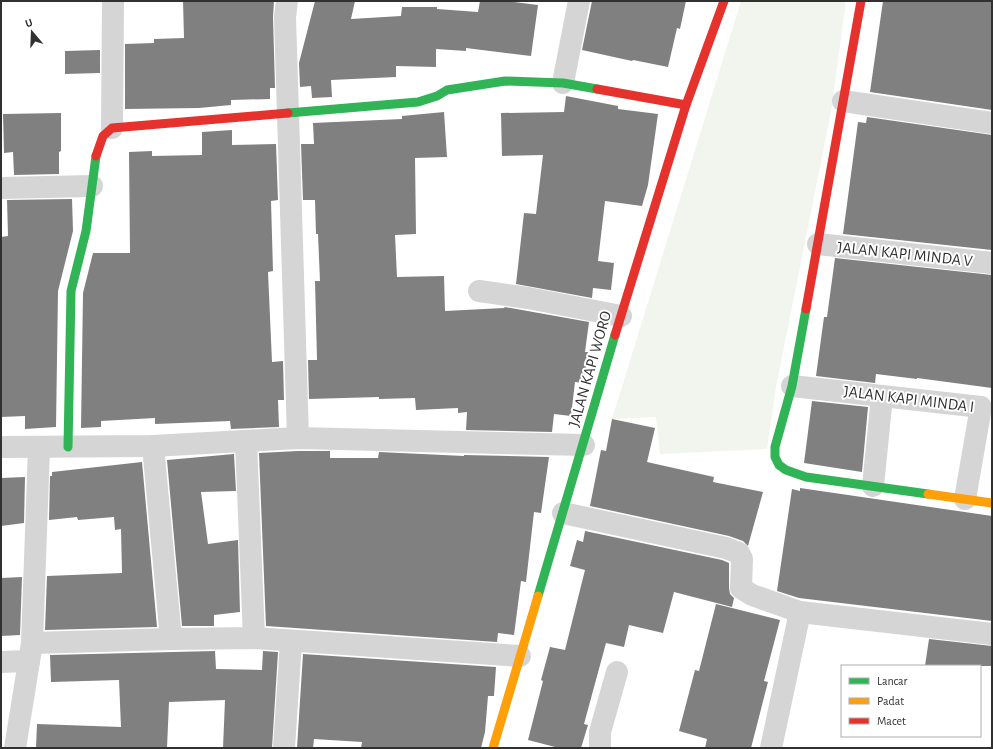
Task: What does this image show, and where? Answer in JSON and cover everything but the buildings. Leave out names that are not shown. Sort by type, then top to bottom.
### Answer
[{"type":"street","points":[[112,128],[113,1]]},
{"type":"street","points":[[287,1],[288,113],[298,438]]},
{"type":"street","points":[[563,83],[579,1]]},
{"type":"street","name":"JALAN KAPI WORO","points":[[493,748],[621,316],[686,105],[724,1]]},
{"type":"street","points":[[861,1],[792,386],[775,447],[775,458],[779,465],[786,470],[806,477],[992,503]]},
{"type":"street","points":[[68,447],[71,291],[86,231],[98,144],[103,136],[112,128],[418,102],[437,96],[448,90],[505,81],[563,83],[686,105]]},
{"type":"street","points":[[843,101],[992,123]]},
{"type":"street","points":[[1,188],[92,186]]},
{"type":"street","name":"JALAN KAPI MINDA V","points":[[818,244],[992,263]]},
{"type":"street","points":[[479,291],[528,298],[621,316]]},
{"type":"street","name":"JALAN KAPI MINDA I","points":[[792,386],[981,407],[965,499]]},
{"type":"street","points":[[872,486],[882,396]]},
{"type":"street","points":[[1,447],[39,448],[153,446],[298,438],[584,445]]},
{"type":"street","points":[[246,441],[254,638]]},
{"type":"street","points":[[153,446],[171,639]]},
{"type":"street","points":[[15,748],[31,652],[39,448]]},
{"type":"street","points":[[563,513],[726,548],[739,553],[742,558],[741,588],[752,595],[800,612],[992,634]]},
{"type":"street","points":[[771,748],[800,612]]},
{"type":"street","points":[[1,662],[31,652],[171,639],[254,638],[520,656]]},
{"type":"street","points":[[284,748],[291,641]]},
{"type":"street","points":[[600,748],[600,732],[618,672]]},
{"type":"shaded area","points":[[741,1],[846,1],[831,112],[776,387],[767,449],[660,454],[656,417],[612,419]]},
{"type":"traffic: fast","points":[[288,113],[418,102],[437,96],[447,90],[505,81],[563,83],[597,89]]},
{"type":"traffic: fast","points":[[68,447],[71,291],[86,231],[96,156]]},
{"type":"traffic: fast","points":[[806,309],[792,386],[775,447],[775,457],[779,465],[786,470],[806,477],[928,494]]},
{"type":"traffic: fast","points":[[538,596],[615,335]]},
{"type":"traffic: slow","points":[[928,494],[992,503]]},
{"type":"traffic: slow","points":[[493,748],[538,596]]},
{"type":"traffic: jam","points":[[615,335],[686,105],[724,1]]},
{"type":"traffic: jam","points":[[806,309],[861,1]]},
{"type":"traffic: jam","points":[[597,89],[686,105]]},
{"type":"traffic: jam","points":[[96,156],[103,136],[112,128],[288,113]]}]
